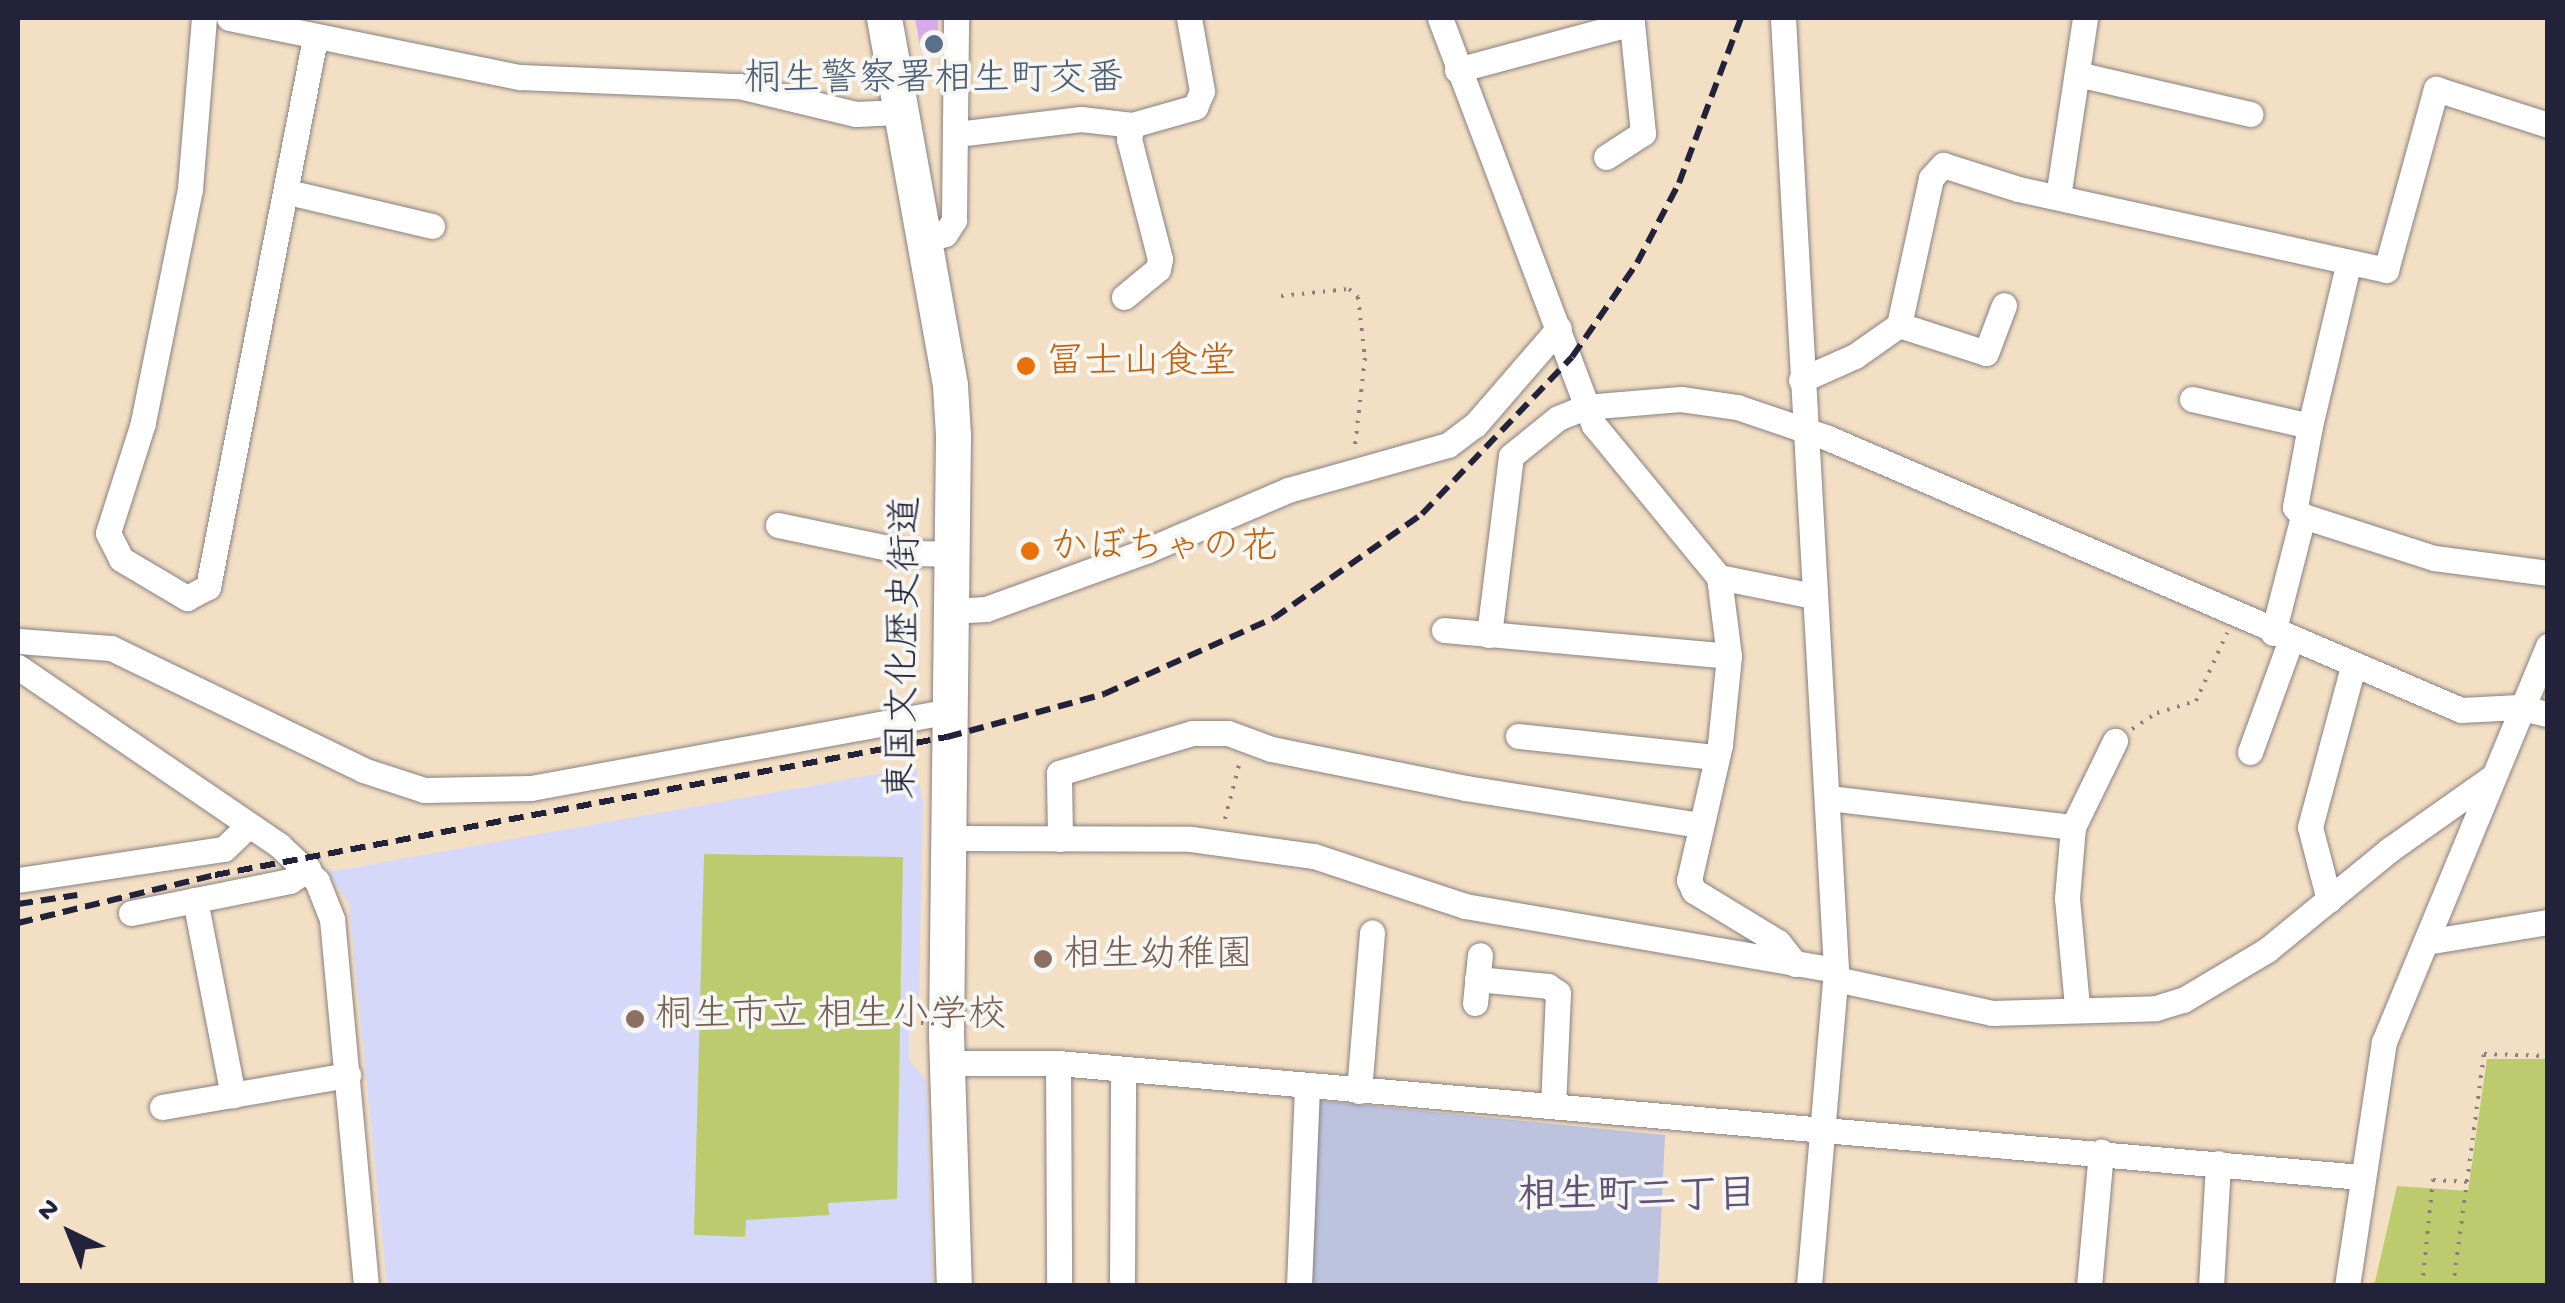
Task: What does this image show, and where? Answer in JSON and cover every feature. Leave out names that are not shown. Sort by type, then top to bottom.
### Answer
[{"type":"highway","name":"東国文化歴史街道","points":[[884,18],[950,385],[947,1063],[954,1286]]},
{"type":"street","points":[[204,18],[190,189],[143,423],[108,532],[122,559],[186,598],[203,595],[208,586],[288,192],[315,38]]},
{"type":"street","points":[[229,18],[520,78],[739,86],[856,114],[900,112]]},
{"type":"street","points":[[922,241],[945,234],[954,220],[956,18]]},
{"type":"street","points":[[956,134],[1081,119],[1132,126],[1200,101],[1189,18]]},
{"type":"street","points":[[1440,18],[1560,328],[1585,407],[1719,578],[1728,656],[1691,886],[1778,942],[1795,964]]},
{"type":"street","points":[[1783,18],[1800,380],[1829,798],[1836,975],[1809,1286]]},
{"type":"street","points":[[2058,198],[2085,18]]},
{"type":"street","points":[[1458,70],[1634,20],[1643,133],[1606,157]]},
{"type":"street","points":[[2077,74],[2250,114]]},
{"type":"street","points":[[1800,380],[1856,356],[1899,325],[1937,168],[1951,165],[2058,198],[2348,265],[2386,270],[2436,89],[2548,125]]},
{"type":"street","points":[[1124,296],[1158,270],[1160,259],[1129,140],[1132,126]]},
{"type":"street","points":[[288,192],[432,226]]},
{"type":"street","points":[[2348,265],[2310,426],[2296,507],[2303,516],[2434,558],[2548,573]]},
{"type":"street","points":[[1899,325],[1986,354],[2004,305]]},
{"type":"street","points":[[948,611],[986,608],[1288,490],[1359,472],[1462,436],[1560,328]]},
{"type":"street","points":[[1489,635],[1505,467],[1526,440],[1558,418],[1585,407],[1681,399],[1738,408],[1803,430],[2282,638],[2460,710],[2519,707],[2548,714]]},
{"type":"street","points":[[2192,400],[2310,426]]},
{"type":"street","points":[[2250,752],[2282,638],[2303,516]]},
{"type":"street","points":[[778,525],[912,553],[951,554]]},
{"type":"street","points":[[1719,578],[1813,596]]},
{"type":"street","points":[[2347,1286],[2384,1042],[2545,650],[2548,621]]},
{"type":"street","points":[[1444,630],[1728,656]]},
{"type":"street","points":[[18,641],[111,648],[404,786],[488,791],[572,780],[946,712]]},
{"type":"street","points":[[2329,900],[2310,827],[2353,666]]},
{"type":"street","points":[[18,667],[302,864],[332,919],[366,1286]]},
{"type":"street","points":[[1060,840],[1059,774],[1192,733],[1250,738],[1271,748],[1466,788],[1700,825]]},
{"type":"street","points":[[1518,736],[1714,757]]},
{"type":"street","points":[[2077,1006],[2067,898],[2072,827],[2115,741]]},
{"type":"street","points":[[948,838],[1088,842],[1103,837],[1222,844],[1314,856],[1465,906],[1795,964],[1992,1014],[2077,1006],[2156,1008],[2216,986],[2494,776]]},
{"type":"street","points":[[1829,798],[2072,827]]},
{"type":"street","points":[[18,880],[224,849],[248,826]]},
{"type":"street","points":[[131,913],[290,881],[302,864]]},
{"type":"street","points":[[195,900],[233,1095]]},
{"type":"street","points":[[2426,942],[2548,922]]},
{"type":"street","points":[[1359,1092],[1372,933]]},
{"type":"street","points":[[1477,979],[1548,986],[1558,993],[1554,1106]]},
{"type":"street","points":[[947,1063],[1058,1063],[2362,1176]]},
{"type":"street","points":[[1058,1063],[1058,1286]]},
{"type":"street","points":[[1122,1070],[1122,1286]]},
{"type":"street","points":[[162,1107],[348,1074]]},
{"type":"street","points":[[1299,1286],[1307,1087]]},
{"type":"street","points":[[2089,1286],[2101,1152]]},
{"type":"street","points":[[2211,1286],[2218,1164]]},
{"type":"path","points":[[1282,296],[1348,289],[1358,297],[1365,358],[1355,437],[1359,472]]},
{"type":"path","points":[[2115,741],[2150,716],[2196,701],[2234,615]]},
{"type":"path","points":[[1220,736],[1223,745],[1244,750],[1222,844]]},
{"type":"path","points":[[921,1023],[956,1024]]},
{"type":"path","points":[[2454,1286],[2484,1054],[2548,1056]]},
{"type":"path","points":[[2422,1286],[2433,1180],[2467,1182]]},
{"type":"shaded area","name":"桐生市立 相生小学校","points":[[916,767],[923,802],[919,996],[909,998],[909,1060],[926,1080],[933,1285],[387,1285],[349,904],[328,872]]},
{"type":"shaded area","points":[[1313,1100],[1665,1135],[1658,1285],[1307,1286]]},
{"type":"green space","points":[[704,854],[903,857],[897,1199],[828,1203],[829,1215],[746,1220],[745,1237],[694,1235]]},
{"type":"green space","points":[[2487,1059],[2547,1059],[2547,1285],[2355,1286],[2375,1282],[2397,1186],[2468,1191]]},
{"type":"building","points":[[915,18],[938,18],[939,47],[921,51]]},
{"type":"railway","points":[[18,923],[215,875],[947,737],[1104,694],[1274,618],[1422,514],[1572,357],[1637,263],[1679,183],[1741,18]]},
{"type":"railway","points":[[18,904],[77,895]]},
{"type":"place","name":"桐生警察署相生町交番","points":[[934,44]]},
{"type":"place","name":"冨士山食堂","points":[[1026,366]]},
{"type":"place","name":"かぼちゃの花","points":[[1030,551]]},
{"type":"place","name":"相生幼稚園","points":[[1043,959]]},
{"type":"place","name":"桐生市立 相生小学校","points":[[635,1019]]},
{"type":"district","name":"相生町二丁目","points":[[1637,1199]]}]
